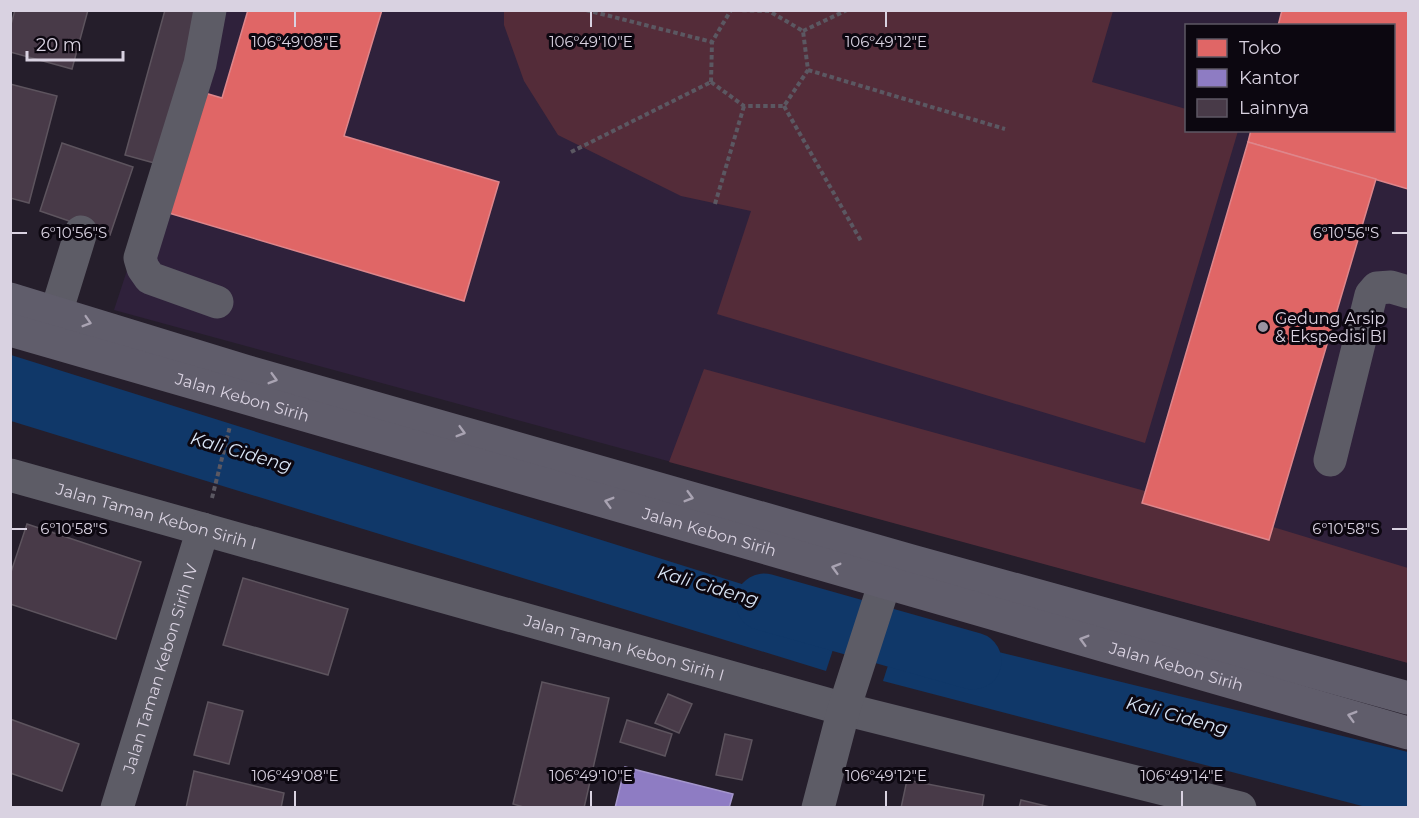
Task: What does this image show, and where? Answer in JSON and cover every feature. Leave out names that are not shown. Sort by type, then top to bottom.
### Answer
[{"type":"main road","name":"Jalan Kebon Sirih","points":[[10,299],[246,371],[878,552],[1408,698]]},
{"type":"main road","name":"Jalan Kebon Sirih","points":[[10,330],[881,594],[1408,733]]},
{"type":"street","points":[[210,10],[200,64],[140,258],[150,278],[217,302]]},
{"type":"street","points":[[56,313],[81,232]]},
{"type":"street","points":[[1330,460],[1371,295],[1377,288],[1390,287],[1408,290]]},
{"type":"street","name":"Jalan Taman Kebon Sirih I","points":[[10,475],[844,709],[1237,807]]},
{"type":"street","name":"Jalan Taman Kebon Sirih IV","points":[[117,807],[203,529]]},
{"type":"street","points":[[818,807],[844,709],[881,594]]},
{"type":"path","points":[[586,10],[712,42]]},
{"type":"path","points":[[711,82],[712,42],[731,10]]},
{"type":"path","points":[[737,10],[769,11],[803,31]]},
{"type":"path","points":[[803,31],[847,10]]},
{"type":"path","points":[[784,105],[808,70],[803,31]]},
{"type":"path","points":[[808,70],[1005,129]]},
{"type":"path","points":[[711,82],[744,105],[784,105]]},
{"type":"path","points":[[571,152],[711,82]]},
{"type":"path","points":[[715,204],[744,105]]},
{"type":"path","points":[[784,105],[861,241]]},
{"type":"path","points":[[214,492],[233,417]]},
{"type":"shaded area","points":[[206,11],[1408,11],[1408,663],[114,310]]},
{"type":"shaded area","points":[[504,11],[1113,11],[1092,82],[1185,109],[1185,132],[1238,132],[1145,443],[717,314],[751,211],[681,196],[558,135],[524,81],[504,25]]},
{"type":"shaded area","points":[[704,369],[1145,491],[1142,503],[1269,540],[1273,527],[1408,568],[1408,663],[669,462]]},
{"type":"water","points":[[11,355],[844,616],[826,671],[11,421]]},
{"type":"water","points":[[900,628],[1408,752],[1408,807],[1366,807],[883,681]]},
{"type":"building: Toko","points":[[248,10],[382,10],[344,136],[499,182],[464,301],[162,211],[198,91],[222,98]]},
{"type":"building: Toko","points":[[1282,10],[1408,10],[1408,189],[1248,142],[1250,132],[1395,132],[1395,24],[1278,24]]},
{"type":"building: Toko","name":"Gedung Arsip & Ekspedisi BI","points":[[1248,142],[1376,179],[1269,540],[1142,503]]},
{"type":"building: Kantor","points":[[625,767],[733,794],[729,808],[615,808]]},
{"type":"building: Lainnya","points":[[15,10],[88,10],[72,69],[10,52],[10,28]]},
{"type":"building: Lainnya","points":[[165,10],[200,10],[158,164],[125,155]]},
{"type":"building: Lainnya","points":[[10,84],[57,96],[29,203],[10,198]]},
{"type":"building: Lainnya","points":[[62,143],[133,167],[110,235],[40,211]]},
{"type":"building: Lainnya","points":[[27,524],[141,562],[116,639],[10,604],[10,575]]},
{"type":"building: Lainnya","points":[[243,578],[348,609],[328,675],[223,645]]},
{"type":"building: Lainnya","points":[[542,682],[609,698],[584,808],[527,808],[513,804]]},
{"type":"building: Lainnya","points":[[668,694],[692,704],[679,733],[655,723]]},
{"type":"building: Lainnya","points":[[208,702],[243,711],[229,764],[194,755]]},
{"type":"building: Lainnya","points":[[10,719],[79,744],[62,791],[10,773]]},
{"type":"building: Lainnya","points":[[627,720],[672,734],[665,756],[620,742]]},
{"type":"building: Lainnya","points":[[725,734],[752,740],[742,780],[716,775]]},
{"type":"building: Lainnya","points":[[194,771],[284,793],[281,808],[186,808]]},
{"type":"building: Lainnya","points":[[907,780],[984,795],[982,808],[901,808]]},
{"type":"building: Lainnya","points":[[1021,800],[1054,808],[1019,808]]},
{"type":"waterway","name":"Kali Cideng","points":[[764,602],[973,661]]},
{"type":"place","name":"Gedung Arsip & Ekspedisi BI","points":[[1263,327]]}]
